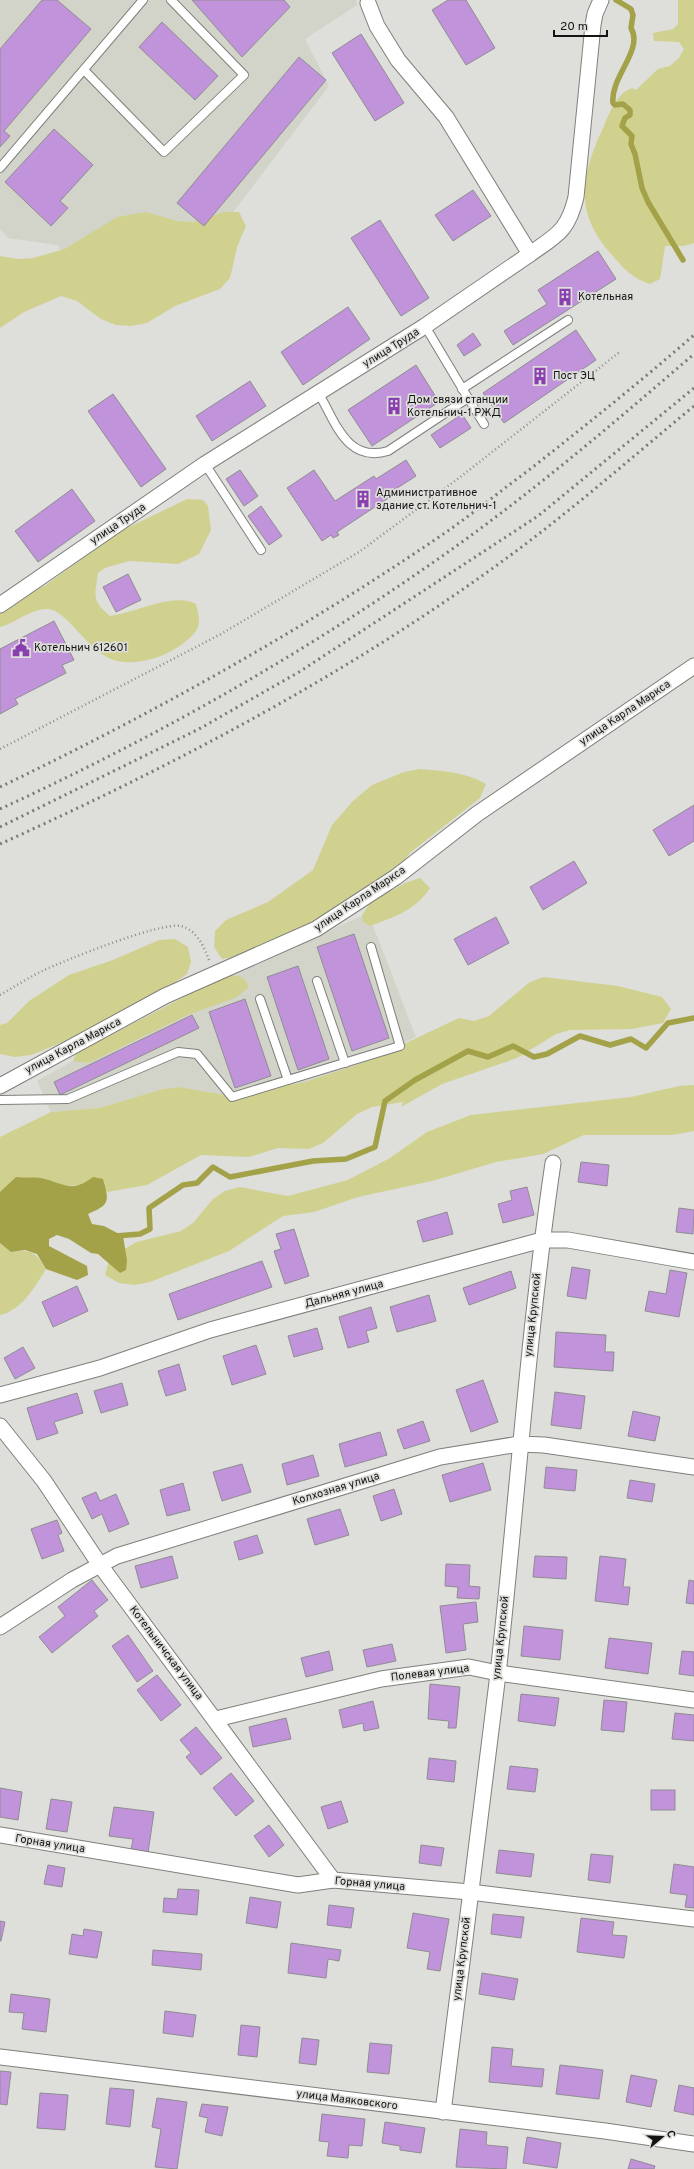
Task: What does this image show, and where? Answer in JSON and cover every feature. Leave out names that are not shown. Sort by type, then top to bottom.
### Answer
[{"type":"street","name":"улица Труда","points":[[0,605],[205,464],[319,394],[425,326],[560,232],[572,216],[576,197],[592,24],[594,14],[601,0]]},
{"type":"street","points":[[368,2],[378,26],[398,60],[446,117],[530,254]]},
{"type":"street","name":"улица Карла Маркса","points":[[0,1086],[165,996],[316,929],[396,877],[477,814],[694,666]]},
{"type":"street","name":"улица Крупской","points":[[443,2112],[498,1673],[519,1444],[542,1240],[553,1162]]},
{"type":"street","name":"Дальняя улица","points":[[0,1395],[100,1368],[210,1330],[542,1240],[568,1240],[694,1262]]},
{"type":"street","name":"Котельничская улица","points":[[0,1426],[44,1481],[100,1564],[334,1880]]},
{"type":"street","name":"Колхозная улица","points":[[0,1627],[72,1580],[117,1556],[440,1457],[519,1444],[544,1445],[694,1467]]},
{"type":"street","name":"Полевая улица","points":[[216,1719],[381,1679],[469,1666],[498,1673],[694,1700]]},
{"type":"street","name":"Горная улица","points":[[0,1835],[298,1885],[334,1880],[470,1892],[694,1919]]},
{"type":"street","name":"улица Маяковского","points":[[0,2057],[605,2131],[694,2144]]},
{"type":"lane","points":[[0,168],[143,0]]},
{"type":"lane","points":[[84,70],[164,152],[244,75],[171,0]]},
{"type":"lane","points":[[462,389],[568,320]]},
{"type":"lane","points":[[425,326],[484,424]]},
{"type":"lane","points":[[319,394],[350,445],[366,453],[378,454],[388,451],[468,398]]},
{"type":"lane","points":[[205,464],[261,550]]},
{"type":"lane","points":[[0,1100],[68,1099],[178,1052],[197,1054],[232,1097],[400,1046],[371,947]]},
{"type":"lane","points":[[317,981],[345,1063]]},
{"type":"lane","points":[[260,999],[288,1080]]},
{"type":"path","points":[[0,749],[221,634],[358,552],[460,478],[621,351]]},
{"type":"path","points":[[0,996],[42,971],[127,938],[163,927],[182,926],[200,939],[215,973]]},
{"type":"shaded area","points":[[0,0],[356,0],[357,5],[305,39],[329,86],[215,236],[102,306],[57,245],[8,238],[0,229]]},
{"type":"shaded area","points":[[368,913],[416,1037],[368,1061],[305,1082],[242,1094],[225,1095],[179,1087],[163,1089],[99,1108],[51,1112],[37,1081],[179,1001]]},
{"type":"shaded area","points":[[16,1177],[41,1178],[67,1186],[79,1185],[93,1177],[103,1179],[107,1193],[106,1202],[100,1208],[88,1214],[92,1224],[104,1226],[123,1236],[127,1260],[126,1270],[120,1273],[98,1254],[91,1253],[69,1239],[57,1235],[49,1239],[49,1246],[87,1266],[88,1275],[77,1280],[46,1269],[37,1254],[25,1250],[11,1252],[0,1243],[0,1192]]},
{"type":"green space","points":[[678,0],[694,0],[694,243],[684,246],[665,246],[660,279],[650,284],[638,279],[624,269],[600,239],[591,224],[586,208],[586,177],[596,144],[611,109],[618,99],[622,94],[632,88],[636,90],[658,69],[670,66],[679,58],[684,49],[679,42],[654,41],[653,33],[673,29],[678,24]]},
{"type":"green space","points":[[146,212],[177,221],[194,222],[224,212],[239,212],[246,226],[237,247],[230,278],[220,289],[175,306],[147,323],[131,326],[116,325],[101,319],[77,301],[61,296],[24,312],[0,328],[0,256],[18,259],[33,258],[65,249],[117,217]]},
{"type":"green space","points":[[187,499],[203,500],[208,506],[211,530],[199,554],[178,564],[129,561],[105,568],[98,573],[95,593],[97,602],[110,616],[154,604],[177,600],[196,604],[199,616],[197,629],[191,637],[181,645],[166,654],[148,660],[129,662],[119,661],[109,658],[101,653],[93,647],[65,618],[57,612],[49,609],[42,609],[30,613],[0,627],[0,609],[46,585],[119,532]]},
{"type":"green space","points":[[420,769],[446,771],[470,777],[486,784],[480,798],[411,852],[391,876],[311,925],[238,956],[222,959],[214,947],[215,931],[226,920],[268,902],[313,870],[332,825],[353,801],[372,785],[404,772]]},
{"type":"green space","points":[[420,878],[430,888],[418,902],[396,916],[370,926],[363,922],[362,915],[371,902],[405,883]]},
{"type":"green space","points":[[175,939],[188,947],[191,962],[187,974],[122,1018],[31,1055],[15,1057],[0,1054],[0,1025],[7,1023],[29,1001],[69,975],[113,960],[159,940]]},
{"type":"green space","points":[[231,975],[242,978],[246,981],[249,987],[235,998],[190,1014],[88,1063],[73,1061],[76,1054],[82,1050],[217,980]]},
{"type":"green space","points":[[544,977],[618,986],[662,997],[671,1009],[663,1023],[632,1029],[570,1030],[556,1034],[517,1058],[442,1084],[401,1107],[403,1102],[372,1107],[357,1114],[323,1143],[309,1149],[278,1148],[249,1157],[201,1155],[147,1185],[107,1192],[103,1179],[83,1185],[67,1186],[40,1178],[0,1192],[0,1137],[51,1112],[99,1108],[163,1089],[179,1087],[225,1095],[242,1094],[305,1082],[368,1061],[459,1018],[474,1021],[489,1016],[530,982]]},
{"type":"green space","points":[[694,1085],[694,1131],[672,1135],[584,1135],[543,1154],[496,1162],[432,1181],[358,1197],[314,1212],[283,1216],[229,1251],[150,1282],[134,1285],[119,1283],[105,1275],[110,1257],[137,1242],[181,1231],[193,1223],[213,1199],[225,1191],[240,1187],[288,1196],[348,1180],[390,1158],[427,1132],[471,1115],[631,1097],[679,1086]]},
{"type":"green space","points":[[0,1243],[11,1252],[24,1251],[36,1255],[46,1269],[27,1297],[21,1303],[8,1312],[0,1315]]},
{"type":"building","points":[[42,0],[57,0],[91,29],[4,131],[10,136],[0,147],[0,49]]},
{"type":"building","points":[[192,0],[284,0],[290,7],[242,57]]},
{"type":"building","points":[[448,0],[466,0],[495,48],[466,65],[432,10]]},
{"type":"building","points":[[162,22],[218,76],[195,100],[139,47]]},
{"type":"building","points":[[361,34],[404,103],[375,121],[332,53]]},
{"type":"building","points":[[299,57],[326,80],[204,226],[177,203]]},
{"type":"building","points":[[54,129],[93,165],[60,201],[68,208],[51,226],[5,182]]},
{"type":"building","points":[[473,190],[491,216],[453,241],[435,215]]},
{"type":"building","points":[[380,220],[429,298],[401,316],[351,238]]},
{"type":"building","name":"Котельная","points":[[598,251],[616,279],[513,345],[504,331],[547,304],[538,290]]},
{"type":"building","points":[[348,307],[370,339],[303,385],[281,352]]},
{"type":"building","name":"Пост ЭЦ","points":[[576,330],[596,360],[504,423],[483,393]]},
{"type":"building","points":[[473,333],[481,345],[464,356],[457,345]]},
{"type":"building","name":"Дом связи станции Котельнич-1 РЖД","points":[[416,365],[439,402],[372,446],[348,410]]},
{"type":"building","points":[[250,381],[266,406],[212,441],[196,416]]},
{"type":"building","points":[[113,394],[166,469],[141,487],[88,411]]},
{"type":"building","points":[[462,414],[471,428],[440,448],[431,435]]},
{"type":"building","name":"Административное здание ст. Котельнич-1","points":[[406,460],[416,476],[388,494],[390,497],[337,532],[339,535],[333,538],[331,535],[322,541],[287,488],[314,470],[335,501],[374,476],[376,479]]},
{"type":"building","points":[[240,470],[258,496],[244,506],[226,479]]},
{"type":"building","points":[[72,489],[95,521],[38,562],[15,531]]},
{"type":"building","points":[[261,506],[282,536],[269,545],[248,516]]},
{"type":"building","points":[[128,574],[141,600],[116,612],[103,587]]},
{"type":"building","points":[[54,621],[74,660],[62,665],[66,673],[15,699],[18,704],[0,714],[0,649]]},
{"type":"building","points":[[694,805],[694,841],[669,856],[653,830]]},
{"type":"building","points":[[574,861],[587,883],[543,910],[530,887]]},
{"type":"building","points":[[496,917],[509,943],[468,965],[454,939]]},
{"type":"building","points":[[354,934],[389,1038],[352,1051],[317,947]]},
{"type":"building","points":[[298,966],[329,1059],[298,1070],[267,977]]},
{"type":"building","points":[[245,999],[271,1076],[235,1088],[209,1012]]},
{"type":"building","points":[[192,1015],[199,1028],[60,1095],[54,1082]]},
{"type":"building","points":[[581,1162],[609,1165],[607,1186],[578,1182]]},
{"type":"building","points":[[527,1187],[534,1215],[503,1223],[498,1204],[512,1200],[510,1191]]},
{"type":"building","points":[[679,1208],[694,1210],[693,1234],[676,1232]]},
{"type":"building","points":[[447,1212],[453,1234],[423,1242],[417,1221]]},
{"type":"building","points":[[294,1229],[309,1276],[285,1284],[274,1251],[281,1249],[276,1234]]},
{"type":"building","points":[[262,1261],[272,1287],[178,1320],[169,1294]]},
{"type":"building","points":[[572,1267],[590,1270],[586,1299],[567,1296]]},
{"type":"building","points":[[670,1270],[687,1273],[679,1317],[645,1311],[649,1291],[666,1294]]},
{"type":"building","points":[[511,1271],[516,1288],[469,1305],[463,1288]]},
{"type":"building","points":[[77,1286],[88,1311],[53,1327],[42,1302]]},
{"type":"building","points":[[429,1295],[436,1321],[397,1332],[390,1307]]},
{"type":"building","points":[[371,1307],[377,1328],[366,1331],[369,1342],[348,1348],[339,1317]]},
{"type":"building","points":[[317,1328],[323,1349],[294,1357],[288,1336]]},
{"type":"building","points":[[556,1332],[606,1335],[605,1352],[614,1352],[613,1371],[554,1367]]},
{"type":"building","points":[[256,1345],[266,1374],[232,1385],[223,1356]]},
{"type":"building","points":[[23,1347],[35,1368],[15,1379],[4,1358]]},
{"type":"building","points":[[179,1364],[186,1390],[166,1396],[158,1371]]},
{"type":"building","points":[[483,1380],[498,1422],[471,1432],[456,1390]]},
{"type":"building","points":[[122,1383],[128,1405],[101,1413],[94,1391]]},
{"type":"building","points":[[555,1392],[585,1396],[581,1429],[551,1425]]},
{"type":"building","points":[[77,1393],[83,1413],[54,1422],[58,1433],[37,1440],[27,1408]]},
{"type":"building","points":[[633,1411],[660,1417],[655,1441],[628,1436]]},
{"type":"building","points":[[423,1421],[430,1441],[404,1449],[397,1430]]},
{"type":"building","points":[[380,1432],[387,1455],[345,1467],[339,1444]]},
{"type":"building","points":[[313,1455],[319,1476],[287,1485],[282,1464]]},
{"type":"building","points":[[483,1463],[491,1490],[450,1502],[442,1475]]},
{"type":"building","points":[[242,1464],[251,1492],[222,1501],[213,1472]]},
{"type":"building","points":[[546,1467],[577,1470],[575,1491],[544,1488]]},
{"type":"building","points":[[630,1480],[655,1484],[652,1502],[627,1498]]},
{"type":"building","points":[[183,1483],[190,1510],[167,1516],[160,1490]]},
{"type":"building","points":[[394,1489],[402,1514],[381,1521],[373,1496]]},
{"type":"building","points":[[96,1492],[100,1501],[116,1494],[129,1524],[109,1532],[102,1514],[92,1519],[82,1498]]},
{"type":"building","points":[[340,1509],[349,1535],[315,1545],[307,1519]]},
{"type":"building","points":[[57,1520],[62,1533],[58,1535],[64,1551],[42,1559],[31,1529]]},
{"type":"building","points":[[257,1535],[263,1553],[239,1560],[234,1542]]},
{"type":"building","points":[[172,1556],[178,1578],[141,1588],[135,1566]]},
{"type":"building","points":[[535,1556],[567,1557],[566,1579],[533,1577]]},
{"type":"building","points":[[600,1556],[626,1559],[623,1587],[630,1587],[628,1605],[595,1601]]},
{"type":"building","points":[[446,1564],[470,1565],[469,1586],[480,1587],[479,1599],[457,1598],[458,1587],[445,1586]]},
{"type":"building","points":[[92,1580],[108,1600],[94,1611],[98,1616],[52,1653],[39,1637],[65,1616],[58,1607]]},
{"type":"building","points":[[689,1580],[694,1581],[694,1604],[686,1603]]},
{"type":"building","points":[[476,1602],[478,1622],[463,1624],[466,1650],[446,1653],[440,1606]]},
{"type":"building","points":[[524,1626],[563,1630],[560,1660],[521,1656]]},
{"type":"building","points":[[128,1635],[153,1671],[137,1682],[112,1646]]},
{"type":"building","points":[[609,1638],[652,1643],[648,1674],[605,1668]]},
{"type":"building","points":[[392,1644],[396,1661],[367,1667],[363,1650]]},
{"type":"building","points":[[329,1651],[333,1670],[306,1677],[301,1658]]},
{"type":"building","points":[[682,1651],[694,1652],[694,1676],[679,1674]]},
{"type":"building","points":[[157,1675],[181,1705],[161,1721],[137,1690]]},
{"type":"building","points":[[430,1684],[460,1687],[456,1728],[448,1728],[449,1721],[428,1719]]},
{"type":"building","points":[[521,1694],[559,1698],[555,1726],[518,1721]]},
{"type":"building","points":[[604,1700],[627,1702],[624,1732],[601,1730]]},
{"type":"building","points":[[373,1701],[379,1728],[364,1731],[363,1723],[343,1728],[339,1710]]},
{"type":"building","points":[[675,1713],[694,1715],[694,1741],[672,1739]]},
{"type":"building","points":[[286,1718],[291,1739],[253,1747],[249,1727]]},
{"type":"building","points":[[196,1727],[222,1758],[201,1775],[186,1757],[191,1753],[180,1740]]},
{"type":"building","points":[[429,1758],[456,1761],[454,1782],[427,1779]]},
{"type":"building","points":[[510,1766],[538,1769],[535,1792],[507,1789]]},
{"type":"building","points":[[231,1773],[254,1801],[236,1816],[213,1788]]},
{"type":"building","points":[[0,1788],[22,1792],[18,1820],[0,1817]]},
{"type":"building","points":[[651,1790],[675,1790],[675,1810],[651,1810]]},
{"type":"building","points":[[51,1799],[72,1802],[67,1832],[46,1829]]},
{"type":"building","points":[[341,1801],[348,1822],[328,1829],[321,1807]]},
{"type":"building","points":[[114,1807],[154,1812],[148,1853],[131,1850],[133,1839],[109,1836]]},
{"type":"building","points":[[269,1825],[284,1845],[269,1857],[254,1836]]},
{"type":"building","points":[[421,1845],[444,1848],[441,1866],[419,1863]]},
{"type":"building","points":[[499,1850],[534,1854],[531,1877],[496,1873]]},
{"type":"building","points":[[591,1854],[613,1856],[610,1883],[588,1880]]},
{"type":"building","points":[[674,1864],[694,1867],[694,1908],[685,1907],[687,1895],[670,1893]]},
{"type":"building","points":[[48,1865],[65,1868],[62,1887],[44,1884]]},
{"type":"building","points":[[178,1889],[199,1890],[197,1915],[163,1912],[164,1898],[177,1899]]},
{"type":"building","points":[[250,1897],[281,1902],[277,1928],[246,1923]]},
{"type":"building","points":[[329,1905],[354,1908],[351,1928],[327,1925]]},
{"type":"building","points":[[413,1913],[449,1919],[440,1971],[427,1969],[430,1952],[407,1948]]},
{"type":"building","points":[[493,1914],[524,1917],[521,1938],[491,1934]]},
{"type":"building","points":[[581,1918],[614,1922],[612,1935],[627,1936],[624,1958],[577,1952]]},
{"type":"building","points":[[0,1921],[5,1922],[1,1941],[0,1941]]},
{"type":"building","points":[[84,1929],[102,1932],[97,1958],[69,1954],[72,1934],[83,1936]]},
{"type":"building","points":[[291,1943],[341,1950],[339,1961],[328,1959],[326,1978],[288,1973]]},
{"type":"building","points":[[153,1950],[202,1954],[201,1970],[152,1965]]},
{"type":"building","points":[[482,1973],[518,1979],[514,2000],[479,1994]]},
{"type":"building","points":[[11,1994],[50,1999],[46,2032],[22,2029],[24,2013],[9,2012]]},
{"type":"building","points":[[165,2011],[196,2015],[193,2037],[163,2033]]},
{"type":"building","points":[[241,2025],[260,2027],[257,2057],[238,2055]]},
{"type":"building","points":[[302,2038],[319,2040],[316,2065],[299,2063]]},
{"type":"building","points":[[370,2043],[392,2045],[389,2074],[367,2072]]},
{"type":"building","points":[[492,2047],[513,2049],[511,2066],[544,2069],[542,2087],[489,2082]]},
{"type":"building","points":[[560,2065],[603,2070],[599,2099],[556,2094]]},
{"type":"building","points":[[0,2071],[11,2072],[7,2105],[0,2104]]},
{"type":"building","points":[[631,2075],[657,2080],[651,2107],[626,2102]]},
{"type":"building","points":[[679,2085],[694,2088],[694,2115],[674,2111]]},
{"type":"building","points":[[110,2088],[134,2090],[130,2127],[106,2124]]},
{"type":"building","points":[[40,2093],[68,2095],[65,2130],[37,2128]]},
{"type":"building","points":[[157,2098],[187,2102],[177,2169],[155,2167],[161,2129],[152,2127]]},
{"type":"building","points":[[202,2104],[228,2107],[222,2136],[205,2132],[208,2118],[199,2116]]},
{"type":"building","points":[[322,2114],[365,2119],[362,2146],[349,2145],[348,2158],[327,2156],[329,2142],[319,2141]]},
{"type":"building","points":[[385,2122],[425,2128],[421,2153],[400,2150],[400,2146],[382,2143]]},
{"type":"building","points":[[460,2129],[487,2132],[486,2145],[508,2147],[506,2169],[456,2167]]},
{"type":"building","points":[[527,2137],[561,2143],[557,2168],[523,2163]]},
{"type":"building","points":[[631,2159],[655,2166],[654,2169],[628,2169]]},
{"type":"waterway","points":[[616,0],[631,9],[633,15],[631,28],[634,36],[630,55],[616,83],[613,93],[613,103],[615,105],[623,104],[630,110],[630,115],[625,118],[622,126],[632,136],[631,144],[635,154],[642,188],[648,202],[683,260]]},
{"type":"waterway","points":[[116,1236],[140,1234],[150,1229],[149,1208],[183,1185],[197,1183],[213,1167],[230,1177],[313,1161],[346,1159],[375,1147],[385,1101],[415,1080],[468,1051],[488,1057],[513,1046],[534,1057],[547,1054],[580,1036],[610,1045],[631,1039],[646,1048],[668,1023],[694,1018]]},
{"type":"railway","points":[[0,787],[169,701],[279,639],[386,572],[451,529],[529,470],[612,404],[694,335]]},
{"type":"railway","points":[[0,809],[110,756],[218,698],[271,667],[374,602],[425,568],[529,492],[596,438],[694,354]]},
{"type":"railway","points":[[0,827],[199,729],[299,672],[538,516],[694,388]]},
{"type":"railway","points":[[0,844],[66,814],[195,749],[259,715],[384,641],[445,602],[529,542],[577,504],[694,406]]},
{"type":"place","name":"Котельная","points":[[565,297]]},
{"type":"place","name":"Пост ЭЦ","points":[[540,376]]},
{"type":"place","name":"Дом связи станции Котельнич-1 РЖД","points":[[394,406]]},
{"type":"place","name":"Административное здание ст. Котельнич-1","points":[[363,499]]},
{"type":"place","name":"Котельнич 612601","points":[[21,648]]}]
